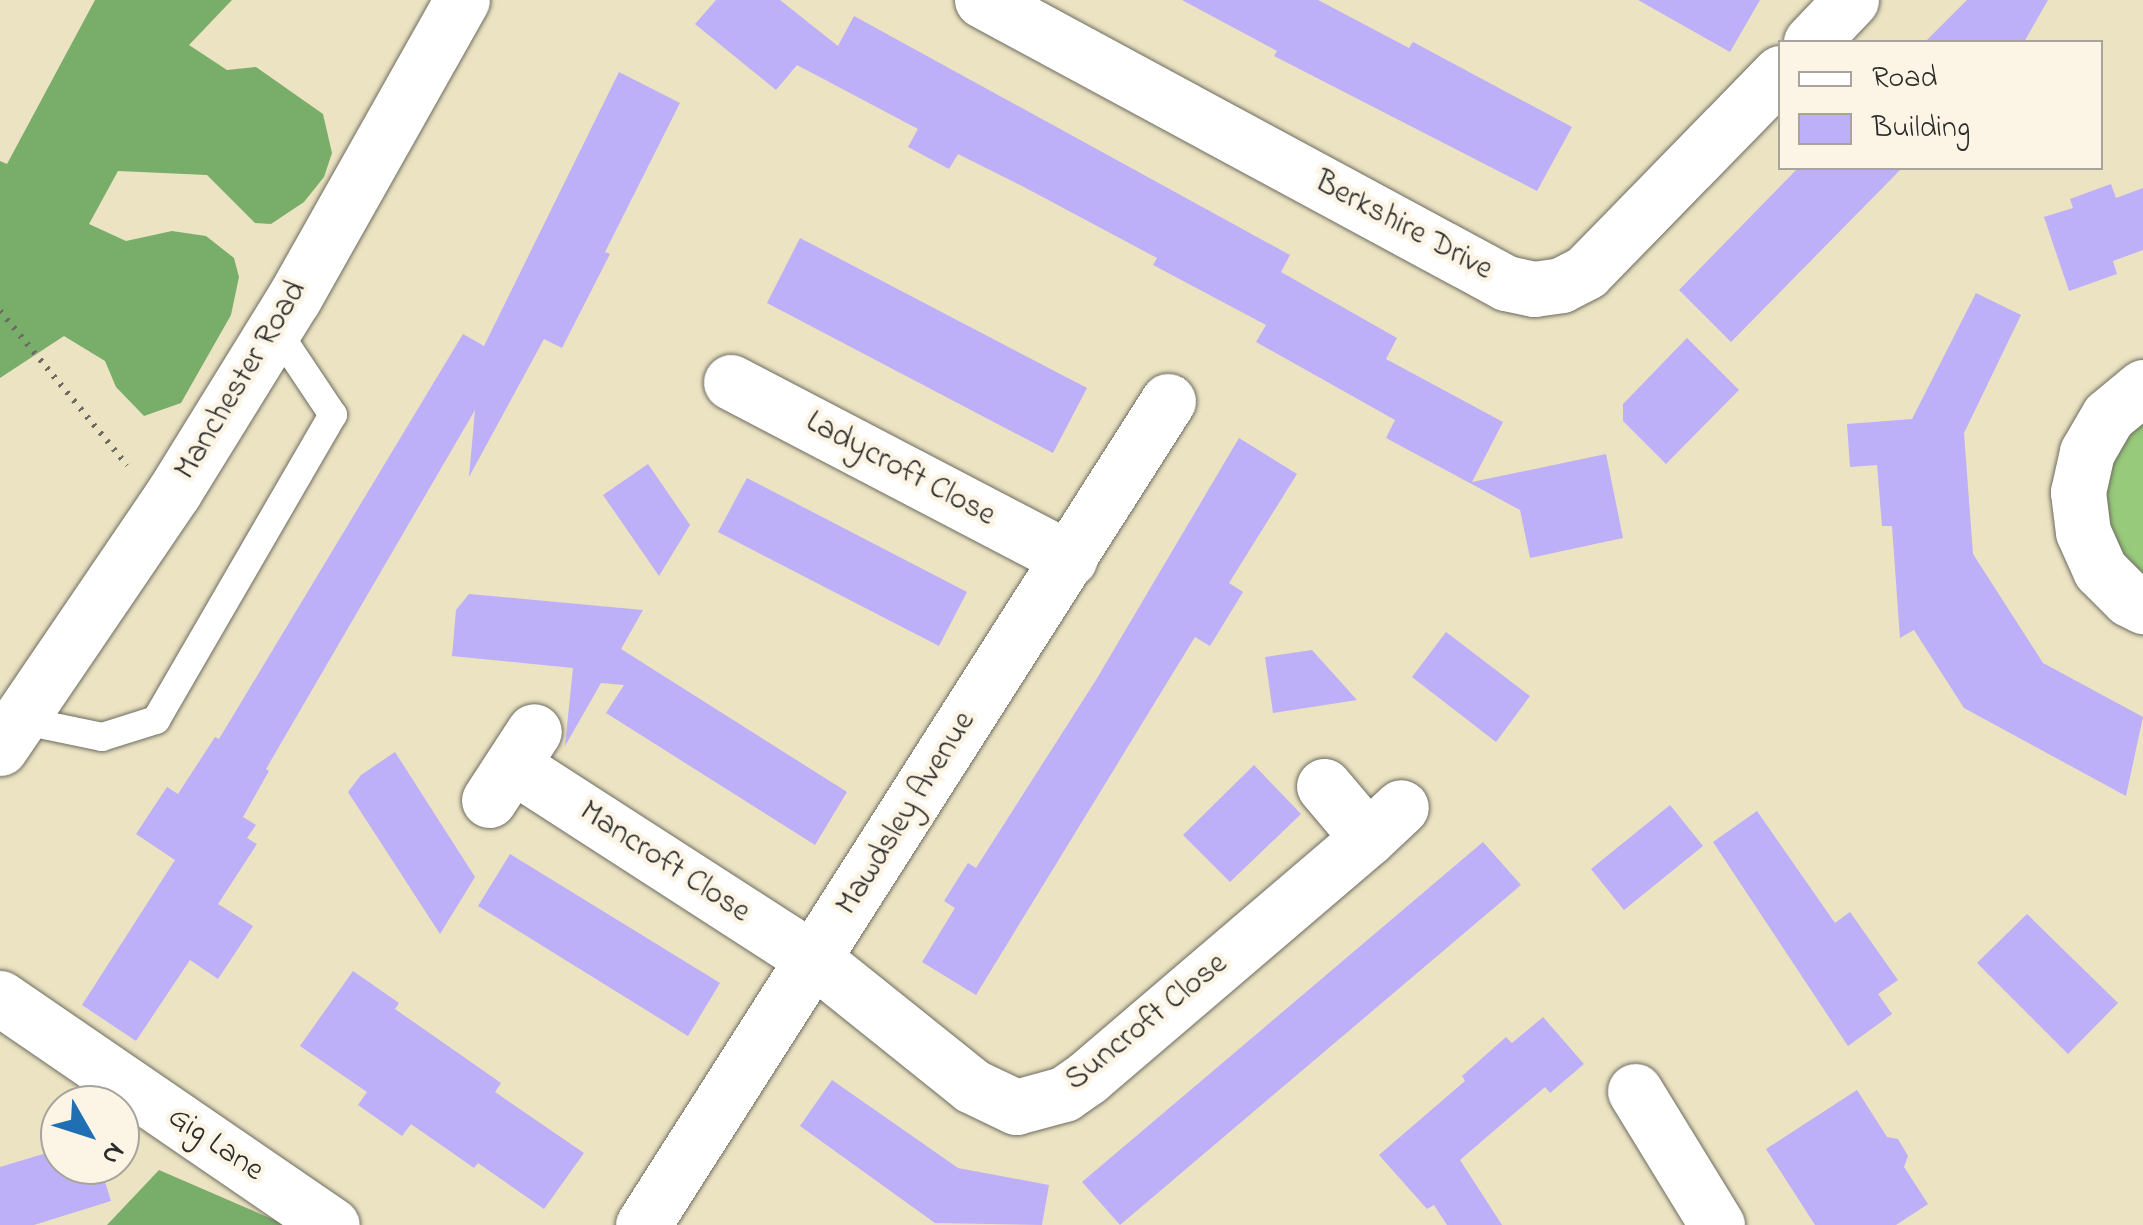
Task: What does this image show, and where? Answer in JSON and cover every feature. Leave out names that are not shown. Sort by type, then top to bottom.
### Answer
[{"type":"street","name":"Manchester Road","points":[[10,734],[174,492],[274,328],[462,0]]},
{"type":"street","name":"Berkshire Drive","points":[[982,0],[1506,283],[1534,289],[1561,285],[1586,272],[1778,75]]},
{"type":"street","points":[[1812,40],[1851,0]]},
{"type":"street","name":"Ladycroft Close","points":[[731,382],[1068,559]]},
{"type":"street","points":[[2143,387],[2108,416],[2087,452],[2078,492],[2083,532],[2100,570],[2129,599],[2143,606]]},
{"type":"street","name":"Mawdsley Avenue","points":[[642,1225],[816,960],[1168,401]]},
{"type":"street","name":"Mancroft Close","points":[[512,766],[816,960]]},
{"type":"street","name":"Suncroft Close","points":[[816,960],[972,1086],[1016,1106],[1038,1104],[1088,1077],[1384,823],[1324,786]]},
{"type":"street","name":"Gig Lane","points":[[0,998],[332,1225]]},
{"type":"street","points":[[1635,1090],[1717,1225]]},
{"type":"lane","points":[[10,734],[102,736],[156,720],[333,415],[274,328]]},
{"type":"path","points":[[0,312],[129,468],[174,492]]},
{"type":"green space","points":[[95,0],[232,0],[189,45],[227,70],[256,67],[323,114],[332,153],[324,177],[304,202],[271,224],[255,223],[207,175],[118,171],[89,224],[126,241],[172,231],[206,236],[234,258],[239,277],[231,315],[181,403],[144,416],[116,387],[105,361],[64,336],[0,378],[0,161],[7,164]]},
{"type":"green space","points":[[2143,416],[2143,577],[2114,544],[2104,509],[2106,476],[2118,444]]},
{"type":"green space","points":[[159,1170],[286,1225],[107,1225]]},
{"type":"building","points":[[716,0],[780,0],[838,46],[854,16],[1290,255],[1281,272],[1397,338],[1386,359],[1503,422],[1472,482],[1606,454],[1623,538],[1530,558],[1520,510],[1386,438],[1395,420],[1256,342],[1266,325],[1153,265],[1157,258],[958,154],[949,169],[908,147],[918,129],[797,65],[776,90],[695,24]]},
{"type":"building","points":[[1182,0],[1318,0],[1409,48],[1413,42],[1572,127],[1537,191],[1274,56],[1277,51]]},
{"type":"building","points":[[1638,0],[1760,0],[1730,52]]},
{"type":"building","points":[[1967,0],[2048,0],[2025,40],[1927,40]]},
{"type":"building","points":[[619,72],[680,103],[605,252],[610,254],[562,348],[544,339],[469,477],[475,410],[266,769],[269,771],[243,817],[256,825],[247,838],[257,844],[218,904],[253,926],[218,979],[190,960],[136,1041],[82,1005],[175,860],[136,834],[167,787],[178,794],[215,737],[219,739],[463,334],[484,346]]},
{"type":"building","points":[[1796,170],[1900,170],[1731,342],[1679,290]]},
{"type":"building","points":[[2111,184],[2116,198],[2143,188],[2143,250],[2113,261],[2117,274],[2069,291],[2044,217],[2073,208],[2070,199]]},
{"type":"building","points":[[800,238],[1087,388],[1053,453],[767,303]]},
{"type":"building","points":[[1976,293],[2021,315],[1964,433],[1973,554],[2043,663],[2143,717],[2126,796],[1964,708],[1914,630],[1900,638],[1892,526],[1882,526],[1877,465],[1850,467],[1847,424],[1912,419]]},
{"type":"building","points":[[1687,338],[1739,390],[1666,464],[1623,421],[1623,404]]},
{"type":"building","points":[[1239,438],[1297,474],[1229,583],[1243,592],[1210,646],[1195,637],[976,995],[922,962],[955,908],[944,901],[968,863],[976,868],[1096,680]]},
{"type":"building","points":[[648,464],[690,525],[659,576],[603,495]]},
{"type":"building","points":[[747,478],[967,592],[939,646],[718,532]]},
{"type":"building","points":[[469,594],[643,610],[621,649],[847,792],[815,845],[606,713],[624,685],[601,683],[565,746],[573,668],[452,656],[456,610]]},
{"type":"building","points":[[1446,632],[1530,696],[1496,742],[1412,677]]},
{"type":"building","points":[[1312,650],[1357,700],[1273,713],[1265,657]]},
{"type":"building","points":[[395,752],[475,877],[440,934],[348,792],[361,775]]},
{"type":"building","points":[[1254,765],[1301,814],[1230,882],[1183,835]]},
{"type":"building","points":[[1670,805],[1703,846],[1624,910],[1591,869]]},
{"type":"building","points":[[1757,811],[1835,923],[1850,912],[1898,980],[1878,994],[1892,1014],[1848,1046],[1713,842]]},
{"type":"building","points":[[1483,842],[1521,885],[1120,1225],[1082,1182]]},
{"type":"building","points":[[510,854],[720,983],[688,1036],[478,906]]},
{"type":"building","points":[[2027,914],[2118,1003],[2068,1054],[1977,963]]},
{"type":"building","points":[[353,971],[399,1003],[395,1009],[501,1083],[495,1092],[584,1153],[544,1209],[478,1163],[474,1168],[411,1124],[402,1136],[358,1105],[367,1092],[300,1046]]},
{"type":"building","points":[[1543,1017],[1584,1064],[1550,1093],[1545,1087],[1460,1160],[1502,1225],[1447,1225],[1434,1205],[1427,1209],[1379,1155],[1465,1081],[1462,1076],[1506,1037],[1512,1043]]},
{"type":"building","points":[[832,1080],[958,1168],[1049,1185],[1042,1225],[935,1223],[800,1126]]},
{"type":"building","points":[[1857,1090],[1887,1137],[1898,1139],[1908,1156],[1904,1167],[1928,1204],[1896,1225],[1815,1225],[1766,1149]]},
{"type":"building","points":[[40,1155],[40,1185],[106,1185],[111,1201],[34,1225],[0,1225],[0,1167]]}]
